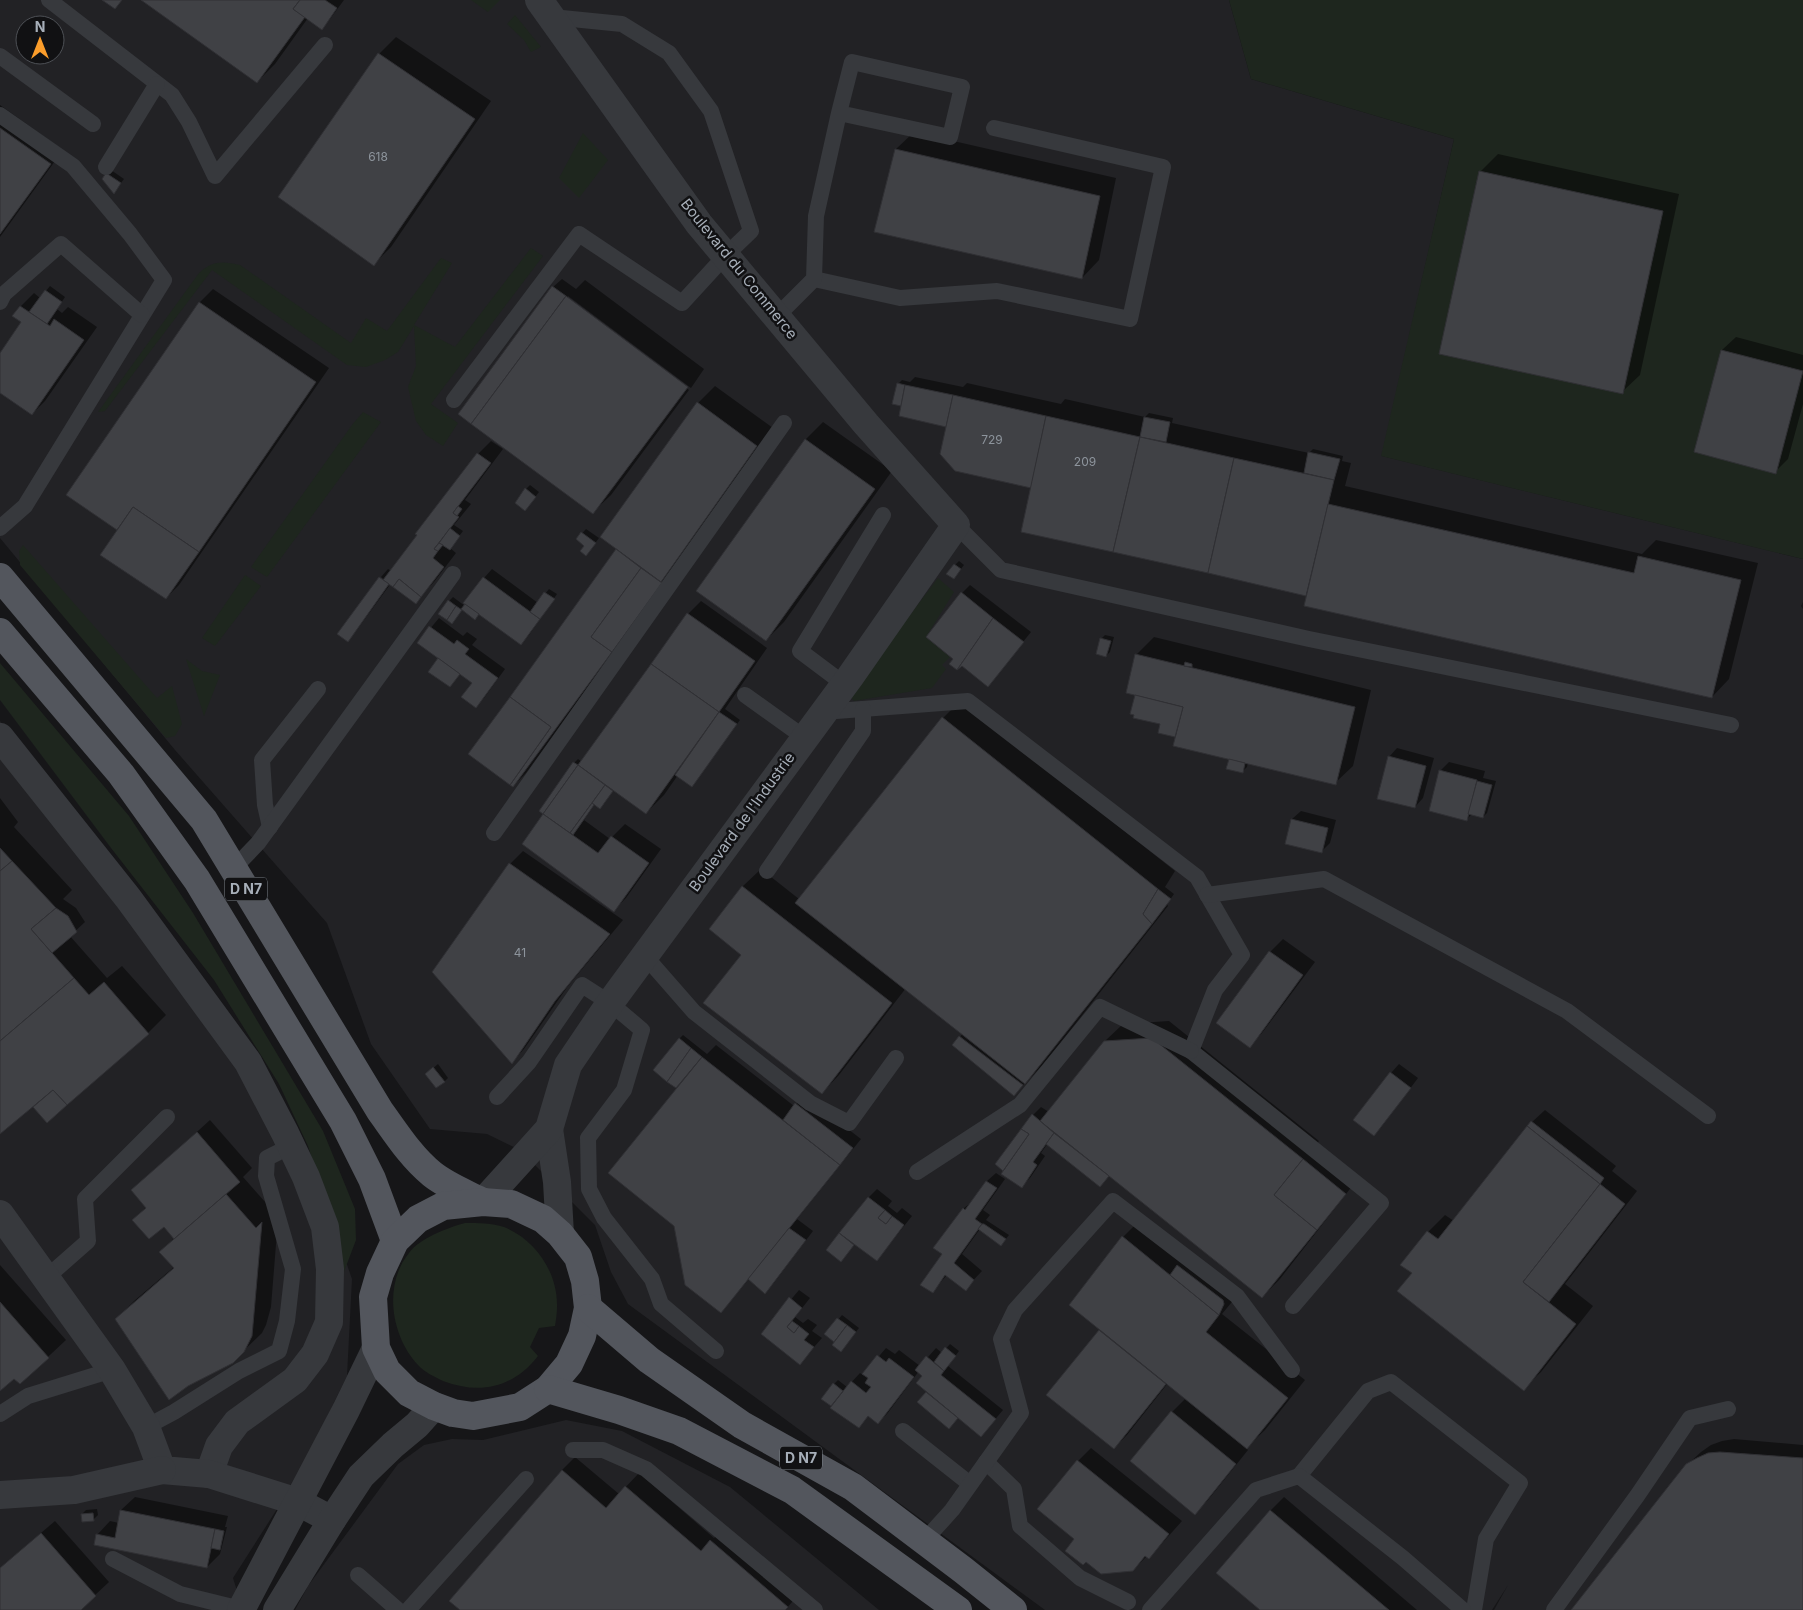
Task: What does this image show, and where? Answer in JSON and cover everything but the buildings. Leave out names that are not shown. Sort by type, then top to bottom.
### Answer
[{"type":"main road","name":"D N7","points":[[0,577],[204,820],[386,1119],[413,1156],[432,1174],[453,1188],[483,1202]]},
{"type":"main road","name":"D N7","points":[[0,632],[121,774],[197,880],[343,1121],[372,1179],[395,1241]]},
{"type":"main road","points":[[483,1202],[511,1204],[543,1219],[560,1234],[578,1257],[585,1281],[588,1308],[582,1336],[569,1364],[548,1389],[520,1407],[473,1416],[453,1413],[409,1393],[387,1371],[376,1348],[373,1297],[380,1272],[395,1241],[418,1219],[442,1206],[483,1202]]},
{"type":"main road","name":"D N7","points":[[588,1308],[649,1360],[742,1425],[853,1487],[1013,1610]]},
{"type":"main road","name":"D N7","points":[[548,1389],[619,1410],[679,1431],[792,1490],[958,1610]]},
{"type":"street","name":"Boulevard du Commerce","points":[[546,9],[699,224],[866,424],[956,525]]},
{"type":"street","name":"Boulevard de l'Industrie","points":[[483,1202],[549,1129],[568,1066],[610,1003],[805,738],[956,525]]},
{"type":"street","points":[[0,737],[128,898],[248,1062],[306,1177],[326,1227],[330,1269],[329,1322],[315,1354],[295,1380],[237,1422],[219,1446],[210,1474]]},
{"type":"street","name":"Boulevard de l'Industrie","points":[[549,1129],[557,1182],[560,1234]]},
{"type":"street","points":[[0,1214],[112,1370],[146,1427],[162,1470]]},
{"type":"street","points":[[241,1610],[346,1410],[376,1348]]},
{"type":"street","points":[[277,1610],[361,1476],[392,1445],[417,1425],[434,1406]]},
{"type":"street","points":[[0,1495],[74,1490],[162,1470],[210,1474],[298,1502],[332,1520]]},
{"type":"lane","points":[[48,0],[172,95],[189,122],[215,176],[325,45]]},
{"type":"lane","points":[[454,400],[579,234],[682,303],[751,231],[711,110],[669,54],[622,24],[546,9]]},
{"type":"lane","points":[[0,56],[93,124]]},
{"type":"lane","points":[[776,317],[814,279],[816,216],[839,113],[852,62],[962,87],[950,137],[839,113]]},
{"type":"lane","points":[[106,167],[157,84]]},
{"type":"lane","points":[[0,115],[73,166],[130,234],[164,280],[25,506],[0,528]]},
{"type":"lane","points":[[814,279],[900,298],[997,291],[1130,320],[1163,167],[994,128]]},
{"type":"lane","points":[[0,302],[4,294],[61,244],[142,315]]},
{"type":"lane","points":[[494,833],[784,424]]},
{"type":"lane","points":[[844,684],[800,651],[883,515]]},
{"type":"lane","points":[[956,525],[1001,570],[1309,639],[1731,725]]},
{"type":"lane","points":[[234,868],[258,843],[270,827],[453,574]]},
{"type":"lane","points":[[270,827],[265,804],[262,760],[318,689]]},
{"type":"lane","points":[[745,696],[805,738]]},
{"type":"lane","points":[[823,712],[968,701],[1197,877],[1242,956],[1215,990],[1191,1051]]},
{"type":"lane","points":[[767,871],[863,731],[863,709]]},
{"type":"lane","points":[[1207,895],[1324,879],[1567,1011],[1708,1116]]},
{"type":"lane","points":[[645,956],[694,1012],[810,1103],[849,1122],[896,1058]]},
{"type":"lane","points":[[497,1097],[529,1062],[582,985],[610,1003],[642,1030],[624,1090],[588,1138],[589,1189],[604,1218],[652,1280],[662,1304],[716,1351]]},
{"type":"lane","points":[[917,1172],[1020,1105],[1100,1006],[1191,1051],[1381,1203],[1293,1306]]},
{"type":"lane","points":[[46,1278],[88,1241],[85,1199],[167,1118]]},
{"type":"lane","points":[[146,1427],[278,1351],[287,1321],[293,1269],[266,1176],[268,1158],[291,1146]]},
{"type":"lane","points":[[924,1541],[952,1510],[1021,1413],[1002,1339],[1015,1310],[1113,1201],[1236,1296],[1292,1370]]},
{"type":"lane","points":[[0,1414],[28,1396],[112,1370]]},
{"type":"lane","points":[[1150,1610],[1256,1490],[1298,1476],[1368,1391],[1391,1382],[1520,1483],[1486,1539],[1474,1610]]},
{"type":"lane","points":[[1554,1610],[1637,1496],[1690,1418],[1728,1409]]},
{"type":"lane","points":[[903,1431],[970,1484]]},
{"type":"lane","points":[[573,1450],[604,1450],[646,1469],[815,1610]]},
{"type":"lane","points":[[986,1462],[1014,1489],[1020,1526],[1080,1578],[1128,1602]]},
{"type":"lane","points":[[1298,1476],[1403,1558],[1462,1610]]},
{"type":"lane","points":[[408,1610],[526,1479]]},
{"type":"lane","points":[[113,1559],[180,1594],[241,1610]]},
{"type":"lane","points":[[358,1575],[398,1610]]},
{"type":"shaded area","points":[[0,0],[1229,0],[1251,79],[1454,139],[1382,456],[1803,559],[1803,602],[1801,606],[1803,609],[1803,1610],[1494,1610],[1508,1585],[1492,1610],[1045,1610],[628,1304],[611,1272],[595,1225],[520,1150],[487,1134],[430,1129],[371,1044],[327,923],[175,750],[0,538]]},
{"type":"shaded area","points":[[471,0],[500,0],[488,12]]},
{"type":"shaded area","points":[[1229,0],[1803,0],[1803,559],[1381,456],[1454,139],[1251,79]]},
{"type":"shaded area","points":[[515,15],[541,47],[531,52],[524,40],[507,24]]},
{"type":"shaded area","points":[[583,133],[608,160],[579,198],[559,178]]},
{"type":"shaded area","points":[[531,248],[543,256],[431,404],[458,423],[443,446],[426,435],[416,421],[408,387],[416,366],[414,326],[398,352],[385,360],[366,367],[347,365],[212,270],[105,411],[98,412],[199,273],[213,264],[228,263],[240,265],[351,343],[366,318],[387,331],[441,258],[452,263],[414,325],[455,347]]},
{"type":"shaded area","points":[[363,412],[381,422],[267,577],[251,567],[352,425]]},
{"type":"shaded area","points":[[23,545],[157,698],[172,686],[182,724],[175,736],[166,738],[20,565],[19,551]]},
{"type":"shaded area","points":[[245,575],[261,586],[215,646],[202,638]]},
{"type":"shaded area","points":[[938,578],[954,592],[926,637],[950,657],[942,665],[946,669],[932,688],[854,701],[849,695]]},
{"type":"shaded area","points":[[186,659],[202,671],[220,675],[204,716]]},
{"type":"shaded area","points":[[0,663],[129,816],[193,913],[323,1131],[355,1209],[356,1240],[342,1277],[333,1225],[308,1146],[279,1084],[214,980],[111,848],[0,700]]},
{"type":"shaded area","points":[[0,721],[263,1065],[303,1138],[352,1279],[347,1376],[300,1473],[233,1578],[243,1610],[0,1610]]},
{"type":"shaded area","points":[[465,1223],[504,1227],[526,1240],[543,1259],[554,1282],[556,1294],[555,1326],[539,1328],[530,1347],[538,1356],[528,1367],[507,1382],[483,1388],[470,1388],[443,1381],[420,1368],[402,1340],[396,1325],[394,1310],[393,1295],[396,1280],[401,1266],[409,1253],[427,1238]]},
{"type":"shaded area","points":[[566,1420],[622,1431],[730,1487],[879,1610],[295,1610],[308,1586],[398,1464],[424,1445],[452,1439],[483,1440]]}]
